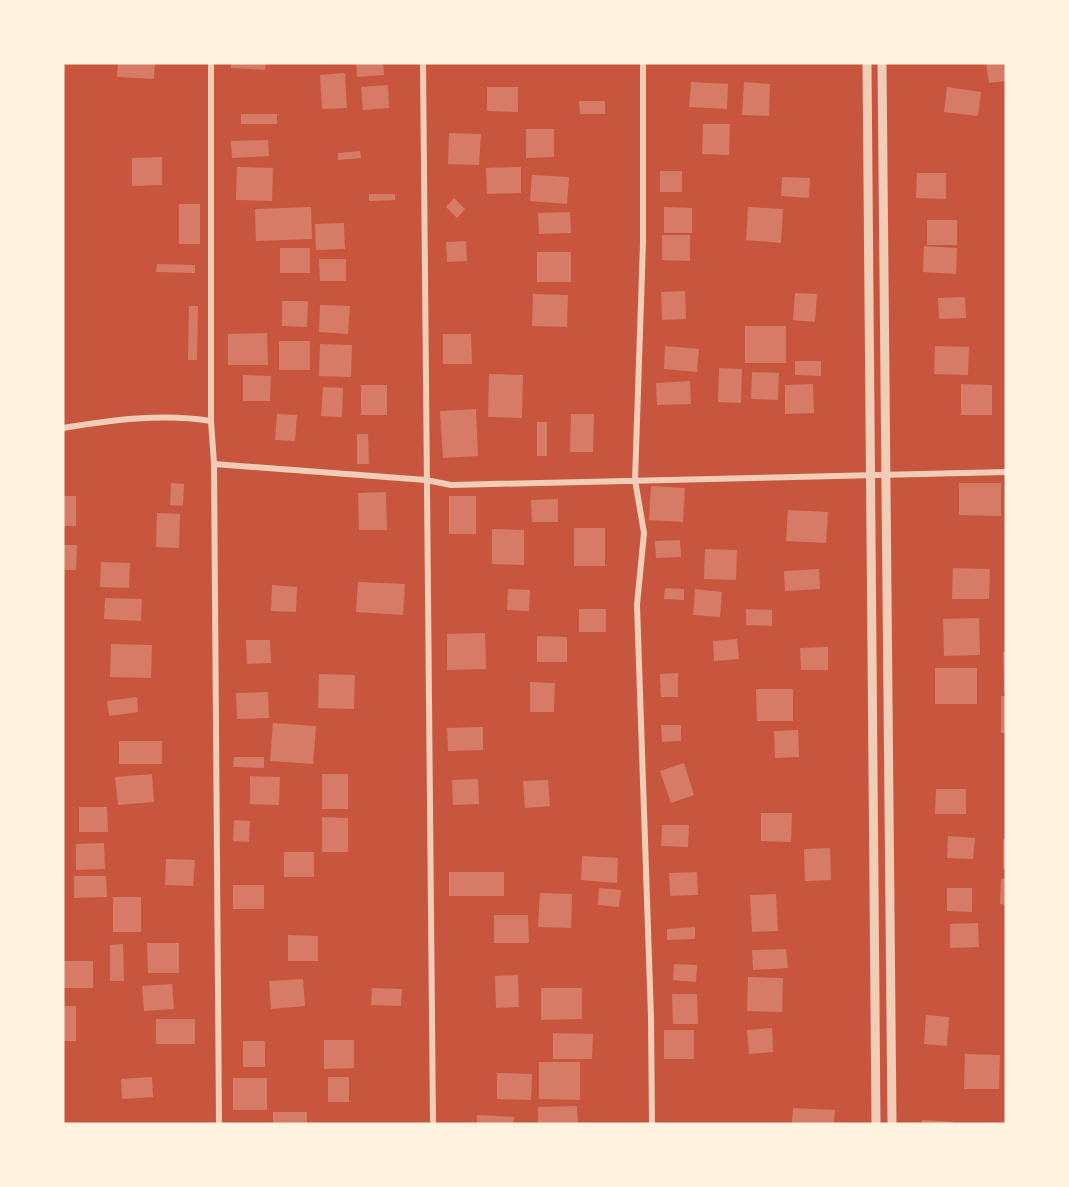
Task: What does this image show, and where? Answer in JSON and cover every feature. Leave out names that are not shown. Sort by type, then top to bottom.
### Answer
[{"type":"street","points":[[211,63],[211,421],[214,464],[219,1124]]},
{"type":"street","points":[[423,63],[433,1124]]},
{"type":"street","points":[[643,63],[643,243],[635,480],[644,533],[637,605],[651,1017],[652,1124]]},
{"type":"street","points":[[867,63],[876,1124]]},
{"type":"street","points":[[882,63],[892,1124]]},
{"type":"street","points":[[63,428],[103,421],[178,418],[211,421]]},
{"type":"street","points":[[214,464],[426,480],[451,485],[1006,472]]},
{"type":"building","points":[[118,63],[155,63],[154,79],[117,77]]},
{"type":"building","points":[[231,63],[266,63],[265,70],[231,68]]},
{"type":"building","points":[[356,63],[383,63],[384,75],[357,77]]},
{"type":"building","points":[[986,63],[1006,63],[1006,81],[989,83]]},
{"type":"building","points":[[345,73],[347,108],[322,109],[320,75]]},
{"type":"building","points":[[691,82],[728,84],[727,109],[689,107]]},
{"type":"building","points":[[744,82],[770,84],[769,116],[742,115]]},
{"type":"building","points":[[388,85],[389,108],[363,110],[361,87]]},
{"type":"building","points":[[487,87],[518,87],[518,112],[487,111]]},
{"type":"building","points":[[947,87],[981,92],[978,116],[944,112]]},
{"type":"building","points":[[579,101],[605,101],[605,114],[580,114]]},
{"type":"building","points":[[241,114],[277,114],[277,124],[241,124]]},
{"type":"building","points":[[703,124],[730,124],[729,155],[702,154]]},
{"type":"building","points":[[526,129],[554,129],[554,157],[526,158]]},
{"type":"building","points":[[449,133],[481,134],[479,165],[448,164]]},
{"type":"building","points":[[268,140],[269,156],[232,158],[231,141]]},
{"type":"building","points":[[360,151],[361,158],[338,160],[338,153]]},
{"type":"building","points":[[162,157],[162,185],[132,186],[132,158]]},
{"type":"building","points":[[237,167],[273,168],[272,201],[236,200]]},
{"type":"building","points":[[521,167],[521,193],[487,194],[486,168]]},
{"type":"building","points":[[660,171],[682,171],[682,192],[660,192]]},
{"type":"building","points":[[917,173],[946,173],[946,199],[916,198]]},
{"type":"building","points":[[532,175],[569,177],[567,204],[530,201]]},
{"type":"building","points":[[782,177],[810,178],[809,198],[781,196]]},
{"type":"building","points":[[369,194],[395,194],[395,200],[369,201]]},
{"type":"building","points":[[454,198],[465,209],[457,218],[446,207]]},
{"type":"building","points":[[179,204],[200,204],[200,244],[179,244]]},
{"type":"building","points":[[311,207],[312,239],[256,241],[255,209]]},
{"type":"building","points":[[664,207],[692,208],[692,233],[664,233]]},
{"type":"building","points":[[748,207],[783,209],[781,243],[746,240]]},
{"type":"building","points":[[570,212],[571,233],[539,234],[538,213]]},
{"type":"building","points":[[927,220],[957,220],[957,245],[927,245]]},
{"type":"building","points":[[344,223],[345,249],[316,250],[315,224]]},
{"type":"building","points":[[662,235],[690,235],[690,261],[662,260]]},
{"type":"building","points":[[466,241],[467,261],[447,262],[446,242]]},
{"type":"building","points":[[924,246],[957,248],[956,274],[923,272]]},
{"type":"building","points":[[280,248],[310,248],[310,273],[280,273]]},
{"type":"building","points":[[537,252],[571,252],[571,282],[537,282]]},
{"type":"building","points":[[319,259],[346,259],[346,281],[320,281]]},
{"type":"building","points":[[157,264],[195,265],[195,273],[156,272]]},
{"type":"building","points":[[685,291],[686,319],[662,320],[661,292]]},
{"type":"building","points":[[795,293],[817,294],[815,322],[793,320]]},
{"type":"building","points":[[533,294],[568,295],[567,327],[532,326]]},
{"type":"building","points":[[965,297],[966,318],[939,319],[938,298]]},
{"type":"building","points":[[282,301],[308,301],[307,327],[282,326]]},
{"type":"building","points":[[320,305],[350,306],[348,334],[319,332]]},
{"type":"building","points":[[189,306],[198,306],[197,360],[188,360]]},
{"type":"building","points":[[745,326],[786,326],[786,363],[745,363]]},
{"type":"building","points":[[267,333],[268,365],[228,365],[228,334]]},
{"type":"building","points":[[443,334],[471,334],[472,364],[443,364]]},
{"type":"building","points":[[279,341],[310,341],[310,370],[279,370]]},
{"type":"building","points":[[320,344],[352,345],[351,377],[319,376]]},
{"type":"building","points":[[665,346],[699,349],[697,372],[664,369]]},
{"type":"building","points":[[935,346],[969,347],[968,375],[934,374]]},
{"type":"building","points":[[795,361],[821,361],[821,376],[795,375]]},
{"type":"building","points":[[719,368],[742,369],[741,403],[718,402]]},
{"type":"building","points":[[752,372],[779,373],[778,400],[751,399]]},
{"type":"building","points":[[489,374],[523,375],[522,418],[488,417]]},
{"type":"building","points":[[243,375],[271,376],[270,401],[243,401]]},
{"type":"building","points":[[690,381],[691,404],[657,405],[656,383]]},
{"type":"building","points":[[813,384],[814,413],[785,414],[785,385]]},
{"type":"building","points":[[961,384],[992,385],[992,415],[961,415]]},
{"type":"building","points":[[361,385],[387,385],[387,415],[361,415]]},
{"type":"building","points":[[323,387],[343,388],[342,417],[321,416]]},
{"type":"building","points":[[476,409],[478,456],[443,458],[440,411]]},
{"type":"building","points":[[277,414],[297,415],[295,441],[275,440]]},
{"type":"building","points":[[571,414],[594,414],[593,452],[570,452]]},
{"type":"building","points":[[537,422],[547,422],[547,456],[537,456]]},
{"type":"building","points":[[357,434],[368,434],[369,464],[357,464]]},
{"type":"building","points":[[171,483],[184,484],[183,506],[170,505]]},
{"type":"building","points":[[959,483],[1001,483],[1001,516],[959,515]]},
{"type":"building","points":[[651,486],[685,488],[683,522],[649,520]]},
{"type":"building","points":[[386,492],[387,530],[359,530],[358,493]]},
{"type":"building","points":[[63,496],[76,496],[76,526],[63,526]]},
{"type":"building","points":[[449,496],[476,496],[476,534],[449,534]]},
{"type":"building","points":[[558,499],[558,522],[532,522],[531,500]]},
{"type":"building","points":[[788,510],[828,512],[826,543],[786,541]]},
{"type":"building","points":[[157,513],[180,514],[179,548],[156,547]]},
{"type":"building","points":[[574,528],[605,528],[605,566],[574,566]]},
{"type":"building","points":[[492,529],[524,530],[524,565],[492,564]]},
{"type":"building","points":[[680,540],[681,557],[656,558],[655,541]]},
{"type":"building","points":[[63,545],[77,545],[76,570],[63,570]]},
{"type":"building","points":[[705,549],[737,550],[736,580],[704,579]]},
{"type":"building","points":[[101,562],[130,563],[129,588],[100,587]]},
{"type":"building","points":[[953,568],[990,569],[989,599],[952,599]]},
{"type":"building","points":[[819,569],[820,589],[785,591],[784,571]]},
{"type":"building","points":[[358,582],[405,584],[403,615],[356,612]]},
{"type":"building","points":[[272,585],[297,587],[296,612],[271,611]]},
{"type":"building","points":[[665,588],[684,589],[684,600],[664,599]]},
{"type":"building","points":[[508,589],[530,590],[529,611],[507,610]]},
{"type":"building","points":[[695,589],[722,592],[720,617],[693,615]]},
{"type":"building","points":[[105,598],[142,599],[141,621],[104,619]]},
{"type":"building","points":[[579,609],[606,609],[606,632],[579,632]]},
{"type":"building","points":[[746,609],[772,610],[772,626],[746,625]]},
{"type":"building","points":[[979,618],[980,655],[944,656],[943,619]]},
{"type":"building","points":[[485,633],[486,669],[447,670],[447,634]]},
{"type":"building","points":[[537,636],[567,637],[567,662],[537,662]]},
{"type":"building","points":[[737,639],[739,659],[714,661],[713,641]]},
{"type":"building","points":[[246,640],[270,640],[271,663],[247,664]]},
{"type":"building","points":[[111,644],[152,645],[151,678],[110,677]]},
{"type":"building","points":[[828,647],[828,670],[801,670],[800,648]]},
{"type":"building","points":[[1003,652],[1006,652],[1006,691],[1004,691]]},
{"type":"building","points":[[935,668],[977,668],[977,704],[935,704]]},
{"type":"building","points":[[678,673],[678,697],[661,697],[660,674]]},
{"type":"building","points":[[319,674],[355,675],[354,709],[318,708]]},
{"type":"building","points":[[530,682],[555,683],[554,712],[530,712]]},
{"type":"building","points":[[756,689],[793,689],[793,721],[757,721]]},
{"type":"building","points":[[268,692],[269,718],[237,719],[236,693]]},
{"type":"building","points":[[1001,696],[1006,696],[1006,733],[1001,733]]},
{"type":"building","points":[[137,697],[138,712],[109,716],[107,701]]},
{"type":"building","points":[[273,723],[316,726],[313,764],[270,761]]},
{"type":"building","points":[[661,725],[681,725],[681,741],[662,742]]},
{"type":"building","points":[[483,727],[483,750],[448,751],[447,728]]},
{"type":"building","points":[[798,730],[799,757],[775,758],[774,731]]},
{"type":"building","points":[[119,741],[162,741],[162,764],[119,764]]},
{"type":"building","points":[[234,757],[264,757],[264,768],[233,767]]},
{"type":"building","points":[[684,763],[694,795],[671,803],[660,771]]},
{"type":"building","points":[[152,774],[154,802],[118,805],[115,777]]},
{"type":"building","points":[[322,774],[348,774],[348,809],[322,809]]},
{"type":"building","points":[[250,776],[280,777],[279,805],[250,804]]},
{"type":"building","points":[[478,779],[479,804],[453,805],[452,780]]},
{"type":"building","points":[[548,780],[550,806],[525,808],[523,781]]},
{"type":"building","points":[[936,789],[966,789],[966,814],[935,814]]},
{"type":"building","points":[[79,807],[107,807],[108,832],[79,832]]},
{"type":"building","points":[[761,813],[792,813],[791,842],[761,841]]},
{"type":"building","points":[[322,817],[348,818],[348,852],[322,852]]},
{"type":"building","points":[[234,820],[250,821],[249,842],[233,841]]},
{"type":"building","points":[[662,825],[689,825],[688,847],[661,846]]},
{"type":"building","points":[[948,836],[975,838],[973,859],[947,858]]},
{"type":"building","points":[[1003,839],[1006,839],[1006,869],[1003,869]]},
{"type":"building","points":[[104,843],[105,869],[76,870],[76,844]]},
{"type":"building","points":[[830,848],[831,880],[805,881],[804,849]]},
{"type":"building","points":[[284,852],[314,852],[314,877],[284,877]]},
{"type":"building","points":[[582,856],[618,858],[617,883],[581,880]]},
{"type":"building","points":[[166,859],[195,860],[193,886],[165,885]]},
{"type":"building","points":[[449,872],[504,872],[504,896],[449,896]]},
{"type":"building","points":[[697,872],[698,895],[670,896],[669,873]]},
{"type":"building","points":[[74,876],[106,876],[107,897],[74,898]]},
{"type":"building","points":[[1001,879],[1006,879],[1006,905],[1000,904]]},
{"type":"building","points":[[233,885],[264,885],[264,909],[233,909]]},
{"type":"building","points":[[599,888],[621,890],[619,907],[598,905]]},
{"type":"building","points":[[947,888],[972,888],[972,912],[947,911]]},
{"type":"building","points":[[540,893],[572,894],[571,928],[538,927]]},
{"type":"building","points":[[776,894],[778,931],[752,932],[750,895]]},
{"type":"building","points":[[113,897],[141,897],[141,932],[113,932]]},
{"type":"building","points":[[494,915],[528,915],[529,943],[494,943]]},
{"type":"building","points":[[978,923],[979,947],[950,948],[950,924]]},
{"type":"building","points":[[695,927],[695,939],[667,940],[667,929]]},
{"type":"building","points":[[288,935],[318,936],[318,961],[288,961]]},
{"type":"building","points":[[147,943],[179,943],[179,973],[148,973]]},
{"type":"building","points":[[123,944],[124,981],[110,981],[110,945]]},
{"type":"building","points":[[786,949],[788,968],[753,970],[752,950]]},
{"type":"building","points":[[63,961],[93,961],[93,988],[63,988]]},
{"type":"building","points":[[674,964],[697,965],[696,982],[673,980]]},
{"type":"building","points":[[518,975],[519,1007],[496,1008],[495,976]]},
{"type":"building","points":[[748,977],[783,978],[782,1012],[747,1011]]},
{"type":"building","points":[[303,979],[305,1006],[271,1009],[269,981]]},
{"type":"building","points":[[172,984],[174,1009],[144,1011],[142,986]]},
{"type":"building","points":[[372,988],[402,989],[401,1006],[371,1005]]},
{"type":"building","points":[[541,988],[582,988],[582,1019],[541,1020]]},
{"type":"building","points":[[672,994],[697,994],[698,1024],[673,1024]]},
{"type":"building","points":[[63,1006],[76,1006],[76,1041],[63,1041]]},
{"type":"building","points":[[926,1015],[949,1017],[947,1046],[924,1044]]},
{"type":"building","points":[[156,1019],[195,1019],[195,1044],[156,1044]]},
{"type":"building","points":[[772,1028],[773,1052],[749,1054],[747,1030]]},
{"type":"building","points":[[664,1030],[694,1030],[694,1059],[664,1059]]},
{"type":"building","points":[[553,1033],[593,1034],[592,1059],[553,1059]]},
{"type":"building","points":[[324,1040],[354,1040],[354,1068],[324,1069]]},
{"type":"building","points":[[243,1041],[265,1041],[265,1067],[243,1067]]},
{"type":"building","points":[[965,1054],[1000,1055],[999,1089],[964,1089]]},
{"type":"building","points":[[539,1062],[580,1062],[580,1100],[539,1099]]},
{"type":"building","points":[[497,1073],[532,1074],[531,1100],[497,1099]]},
{"type":"building","points":[[152,1077],[153,1097],[122,1099],[121,1079]]},
{"type":"building","points":[[328,1077],[349,1077],[349,1102],[328,1102]]},
{"type":"building","points":[[233,1078],[267,1078],[267,1110],[233,1110]]},
{"type":"building","points":[[577,1106],[578,1124],[538,1124],[538,1107]]},
{"type":"building","points":[[793,1108],[835,1110],[834,1124],[792,1124]]},
{"type":"building","points":[[273,1112],[307,1112],[307,1124],[273,1124]]},
{"type":"building","points":[[477,1115],[514,1117],[513,1124],[477,1124]]},
{"type":"building","points":[[922,1120],[954,1122],[954,1124],[922,1124]]}]
